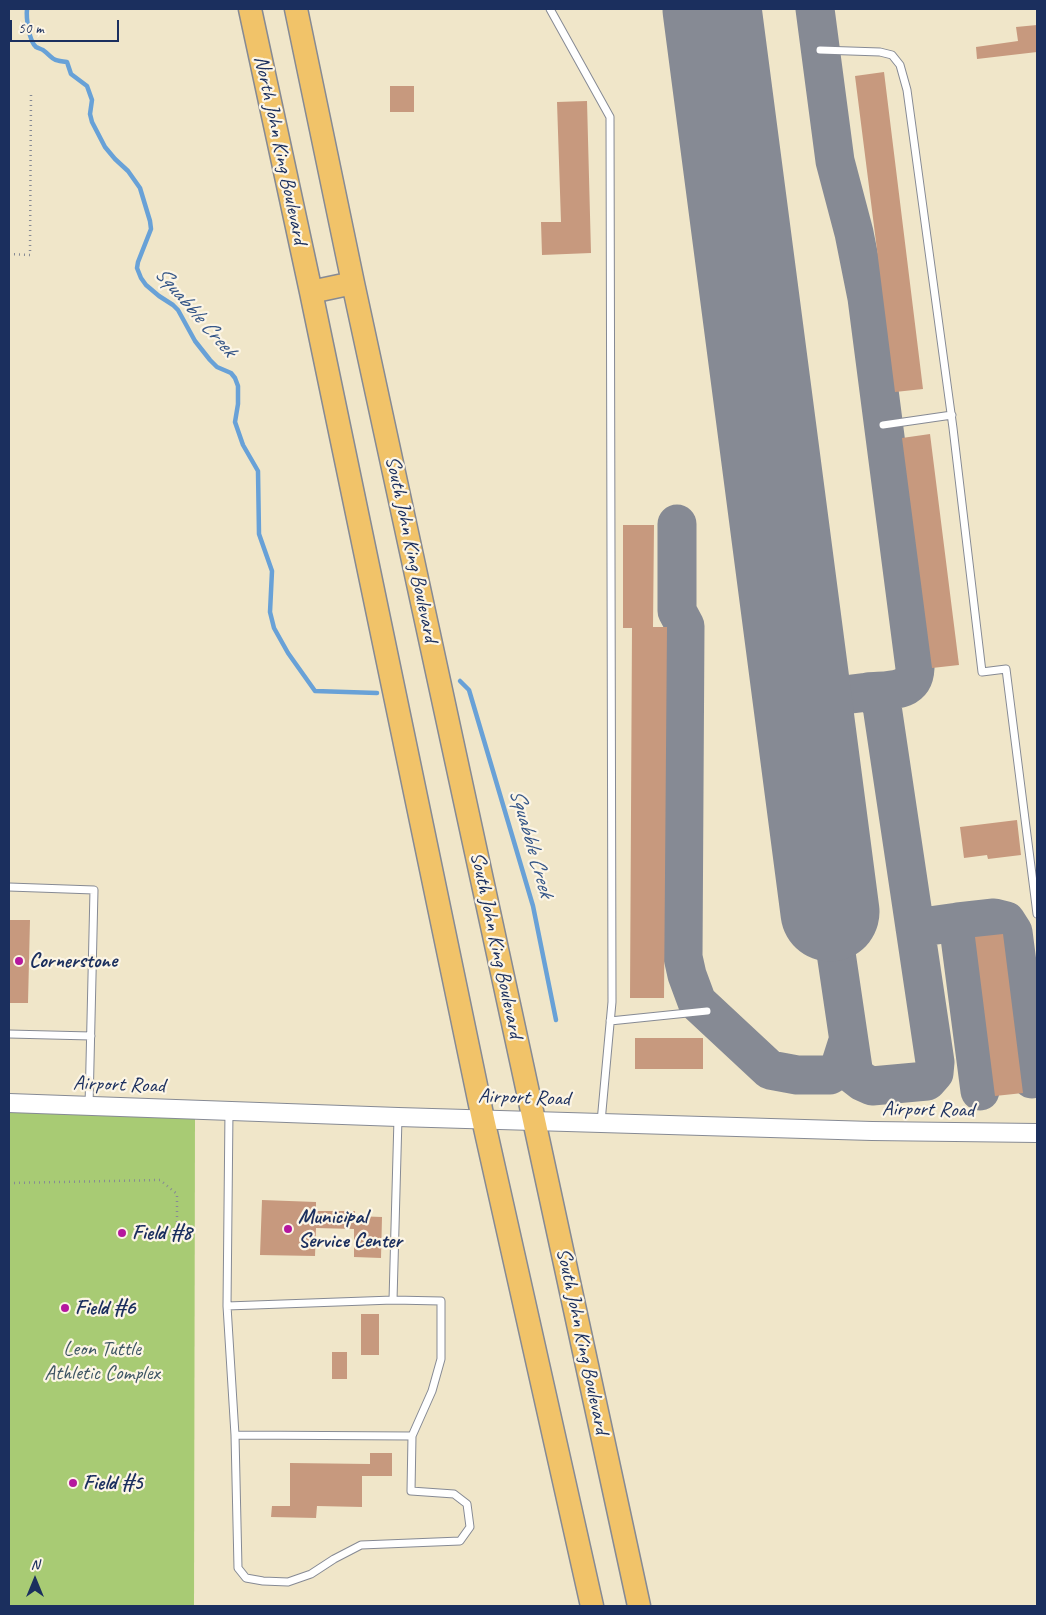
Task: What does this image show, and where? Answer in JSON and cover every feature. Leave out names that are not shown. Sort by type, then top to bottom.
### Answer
[{"type":"main road","name":"North John King Boulevard","points":[[250,9],[311,292]]},
{"type":"main road","name":"North John King Boulevard","points":[[296,9],[354,283]]},
{"type":"main road","points":[[354,283],[311,292],[483,1119],[592,1606]]},
{"type":"main road","name":"South John King Boulevard","points":[[354,283],[639,1606]]},
{"type":"street","name":"Airport Road","points":[[9,1103],[872,1132],[1037,1132]]},
{"type":"lane","points":[[550,9],[610,117],[612,1002],[601,1122]]},
{"type":"lane","points":[[820,50],[880,52],[892,55],[900,66],[907,90],[952,415],[982,672],[1006,669],[1037,914]]},
{"type":"lane","points":[[884,425],[952,415]]},
{"type":"lane","points":[[9,887],[94,890],[89,1106]]},
{"type":"lane","points":[[610,1021],[707,1011]]},
{"type":"lane","points":[[9,1034],[91,1036]]},
{"type":"lane","points":[[227,1306],[393,1300],[441,1301],[441,1359],[432,1391],[412,1436],[411,1491],[454,1494],[467,1504],[470,1526],[460,1541],[361,1546],[334,1558],[311,1574],[288,1582],[272,1582],[246,1578],[238,1568],[235,1435],[227,1306],[229,1111]]},
{"type":"lane","points":[[393,1300],[398,1117]]},
{"type":"lane","points":[[235,1435],[412,1436]]},
{"type":"path","points":[[9,254],[30,255],[31,94]]},
{"type":"path","points":[[9,1183],[160,1180],[176,1194],[177,1243]]},
{"type":"green space","name":"Leon Tuttle Athletic Complex","points":[[9,1112],[195,1116],[194,1606],[9,1606]]},
{"type":"building","points":[[1037,25],[1037,52],[977,59],[976,47],[1018,41],[1016,27]]},
{"type":"building","points":[[884,72],[923,389],[895,392],[855,76]]},
{"type":"building","points":[[390,86],[414,86],[414,112],[390,112]]},
{"type":"building","points":[[587,101],[591,253],[542,255],[541,222],[561,222],[557,102]]},
{"type":"building","points":[[930,434],[959,665],[932,668],[902,438]]},
{"type":"building","points":[[623,525],[654,525],[653,627],[667,627],[664,998],[630,998],[632,628],[623,628]]},
{"type":"building","points":[[1017,820],[1021,855],[988,859],[987,855],[964,858],[960,827]]},
{"type":"building","name":"Cornerstone","points":[[9,920],[30,920],[28,1003],[9,1003]]},
{"type":"building","points":[[1003,934],[1023,1093],[995,1096],[975,937]]},
{"type":"building","points":[[635,1038],[703,1038],[703,1069],[635,1069]]},
{"type":"building","name":"Municipal Service Center","points":[[262,1200],[316,1202],[316,1211],[355,1211],[355,1216],[382,1217],[381,1258],[354,1257],[354,1229],[316,1228],[315,1256],[260,1255]]},
{"type":"building","points":[[361,1314],[379,1314],[379,1355],[361,1355]]},
{"type":"building","points":[[332,1352],[347,1352],[347,1379],[332,1379]]},
{"type":"building","points":[[370,1453],[392,1453],[392,1476],[362,1476],[362,1507],[317,1506],[316,1518],[271,1517],[272,1506],[290,1506],[290,1463],[370,1464]]},
{"type":"waterway","name":"Squabble Creek","points":[[27,9],[28,29],[34,44],[53,59],[67,62],[71,74],[87,86],[92,100],[90,114],[92,122],[105,147],[128,171],[140,188],[151,229],[138,262],[137,268],[141,278],[146,285],[178,310],[195,341],[210,360],[217,367],[231,373],[235,378],[238,386],[235,422],[243,445],[258,471],[259,534],[272,571],[270,612],[274,628],[288,653],[315,691],[377,693]]},
{"type":"waterway","name":"Squabble Creek","points":[[460,681],[469,690],[533,906],[556,1020]]},
{"type":"taxiway","points":[[815,9],[835,161],[854,233],[867,298],[915,668],[910,682],[905,686],[898,689],[868,692]]},
{"type":"taxiway","points":[[677,524],[677,611],[685,626],[683,957],[687,975],[697,1002],[770,1070],[797,1075],[830,1075],[837,1070],[841,1063],[848,1041]]},
{"type":"taxiway","points":[[803,700],[868,692],[875,695],[882,706],[935,1062],[934,1073],[927,1081],[872,1086],[854,1075],[830,912]]},
{"type":"taxiway","points":[[958,922],[994,918],[1006,921],[1013,932],[1032,1079]]},
{"type":"taxiway","points":[[915,928],[958,922],[980,1091]]},
{"type":"runway","points":[[712,9],[830,912]]},
{"type":"place","name":"Cornerstone","points":[[19,961]]},
{"type":"place","name":"Municipal Service Center","points":[[288,1229]]},
{"type":"place","name":"Field #8","points":[[122,1233]]},
{"type":"place","name":"Field #6","points":[[65,1308]]},
{"type":"place","name":"Field #5","points":[[73,1483]]}]
